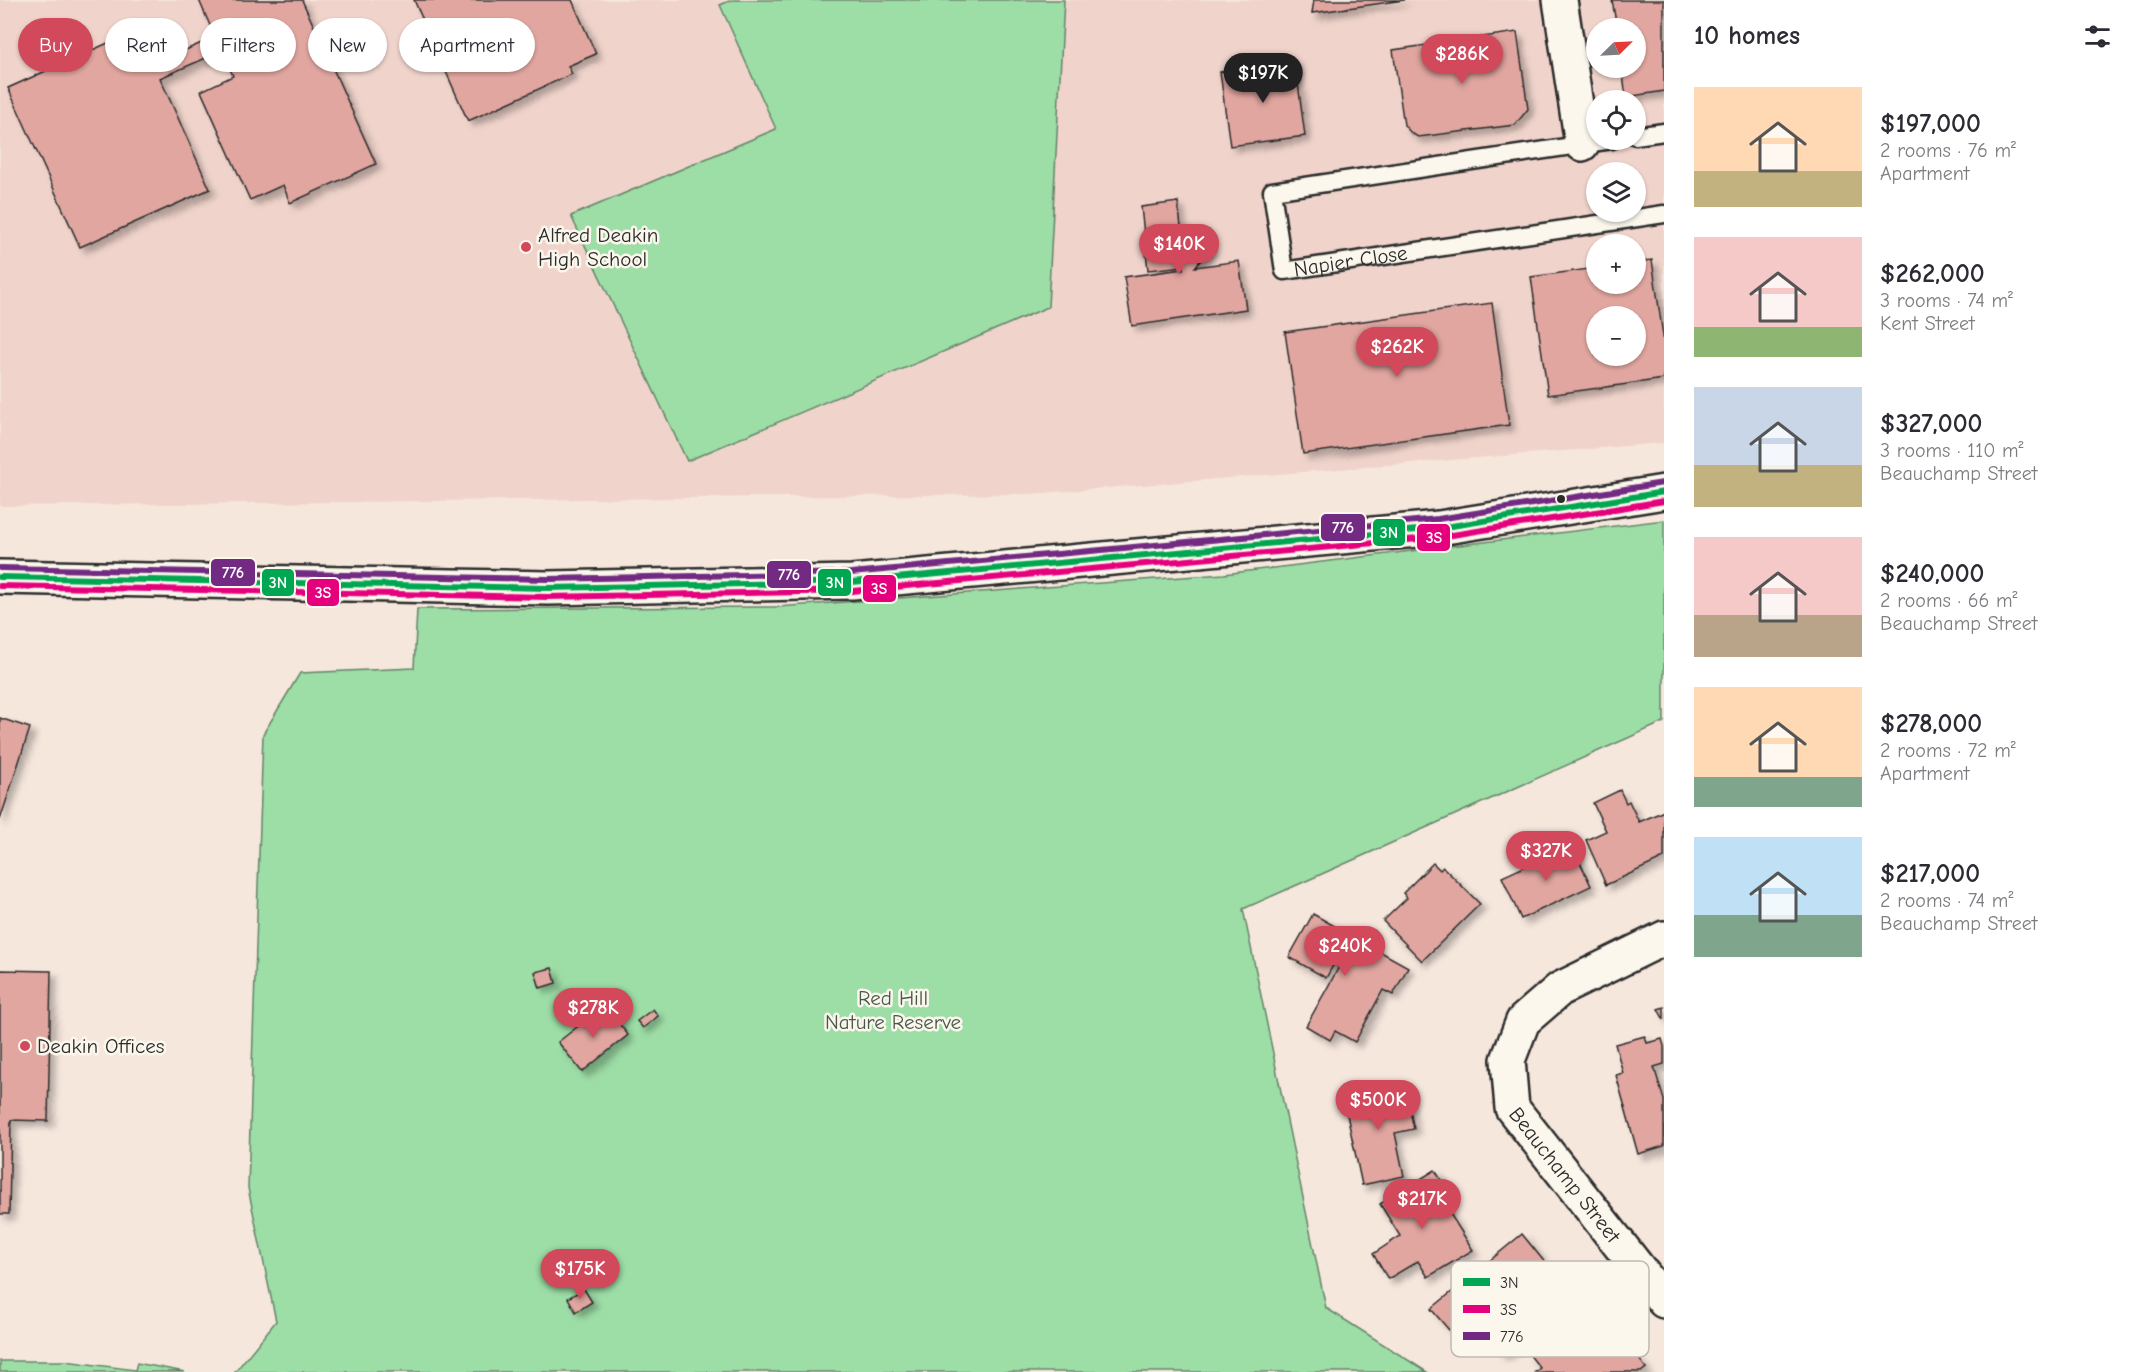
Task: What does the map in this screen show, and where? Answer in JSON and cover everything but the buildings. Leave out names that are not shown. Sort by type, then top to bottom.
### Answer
[{"type":"main road","name":"Napier Close","points":[[1560,0],[1586,100]]},
{"type":"main road","points":[[0,577],[548,588],[852,582],[1439,528],[1664,492]]},
{"type":"main road","name":"Beauchamp Street","points":[[1632,1261],[1512,1108],[1508,1060],[1523,1021],[1560,988],[1664,938]]},
{"type":"main road","name":"Beauchamp Street","points":[[1649,1282],[1664,1301]]},
{"type":"lane","points":[[1646,134],[1664,132]]},
{"type":"lane","name":"Napier Close","points":[[1586,144],[1272,191],[1284,271],[1664,214]]},
{"type":"shaded area","name":"Alfred Deakin High School","points":[[0,0],[1664,0],[1664,443],[1031,494],[0,506]]},
{"type":"green space","points":[[732,0],[1064,0],[1048,307],[687,461],[571,216],[776,129],[720,5]]},
{"type":"green space","name":"Red Hill Nature Reserve","points":[[1664,520],[1664,722],[1243,909],[1326,1308],[1427,1372],[235,1372],[276,1321],[248,1188],[263,734],[300,673],[414,668],[417,609],[777,607],[1224,574]]},
{"type":"green space","points":[[0,1361],[65,1361],[135,1370],[137,1363],[185,1372],[0,1372]]},
{"type":"transit line","name":"776","points":[[0,568],[548,579],[851,573],[1438,519],[1663,483]]},
{"type":"transit line","name":"3N","points":[[0,577],[548,588],[852,582],[1439,528],[1664,492]]},
{"type":"transit line","name":"3S","points":[[0,586],[548,597],[852,591],[1440,537],[1664,501]]},
{"type":"place","name":"Alfred Deakin High School","points":[[526,247]]},
{"type":"place","name":"Deakin Offices","points":[[25,1046]]}]
